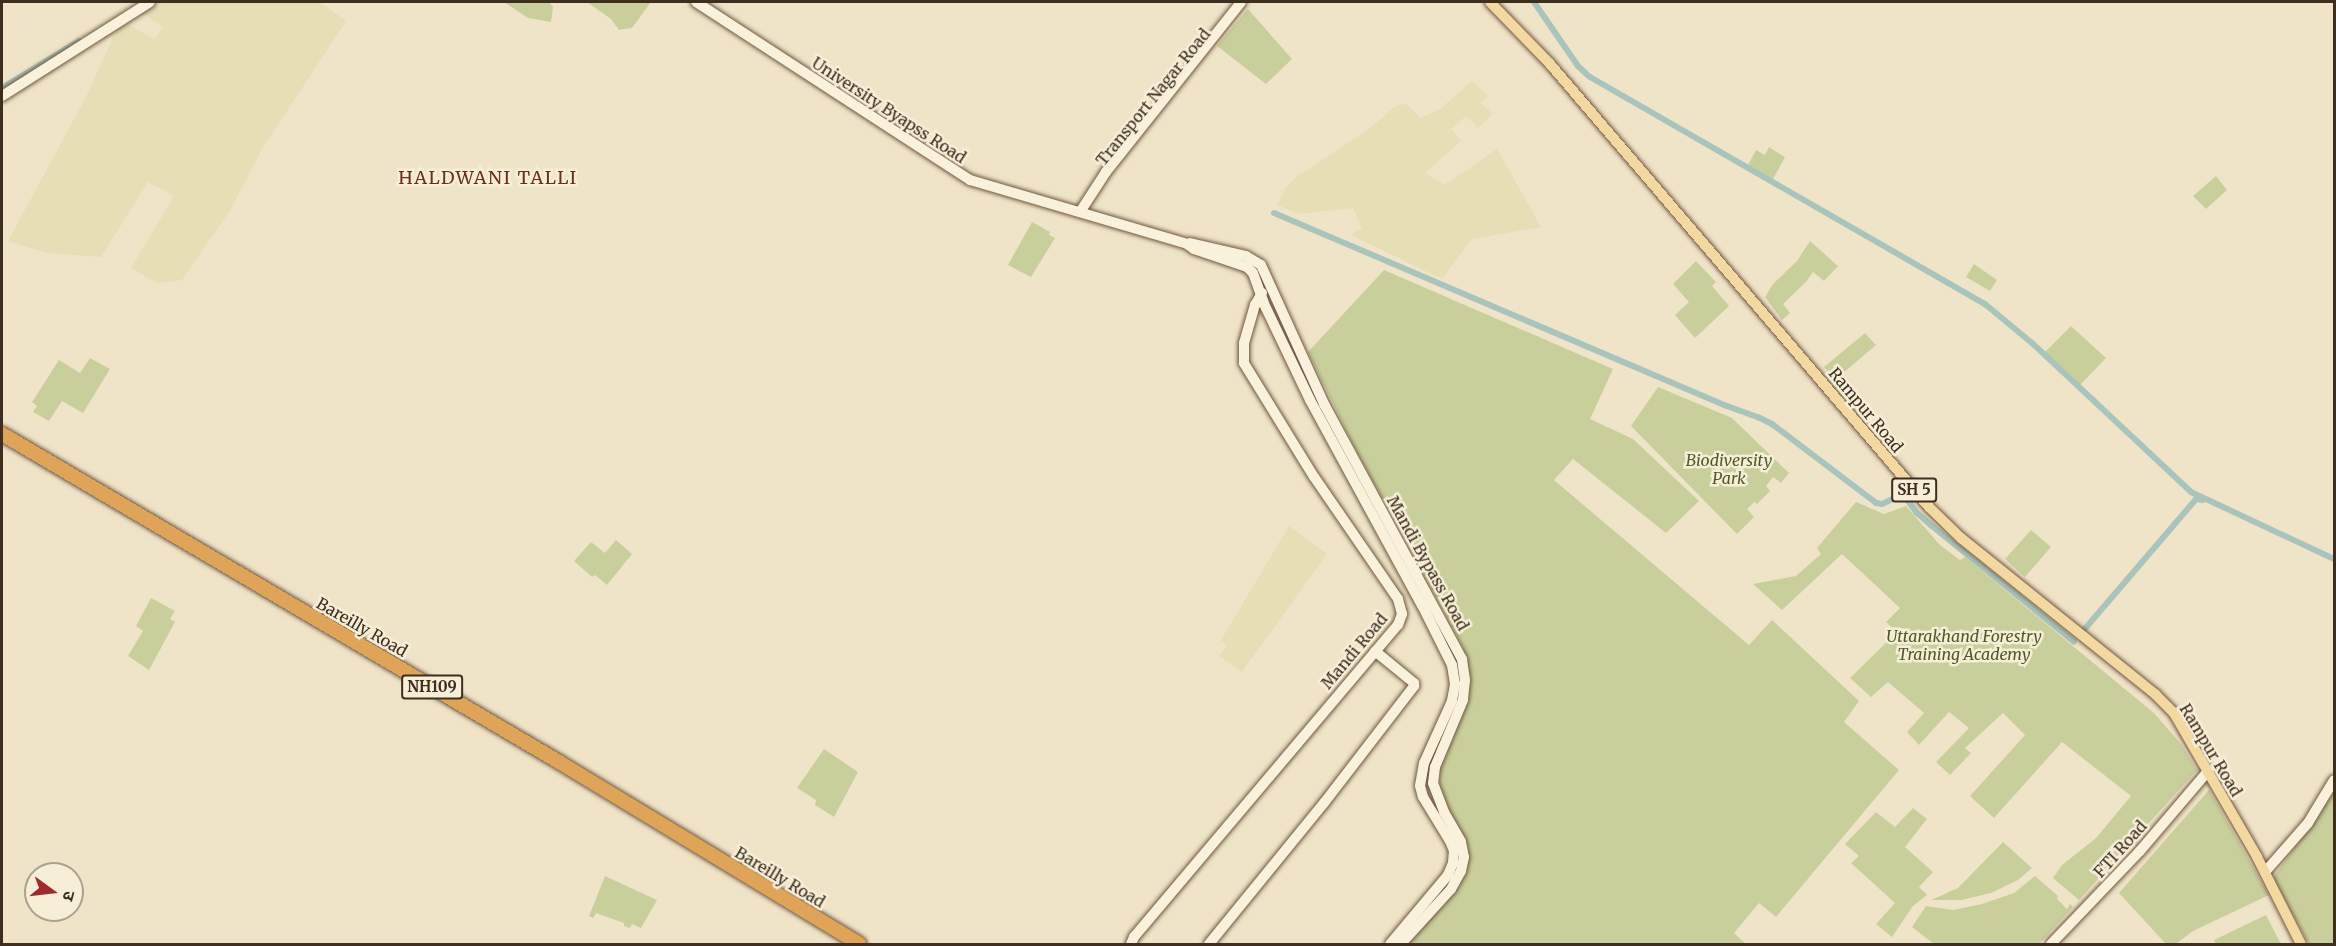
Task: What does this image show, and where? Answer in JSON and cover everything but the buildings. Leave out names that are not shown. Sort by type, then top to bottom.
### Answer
[{"type":"highway","name":"Bareilly Road","points":[[2,434],[568,767],[859,945]]},
{"type":"main road","points":[[2,96],[150,2]]},
{"type":"main road","name":"University Byapss Road","points":[[696,2],[959,174],[970,180],[1080,212]]},
{"type":"main road","name":"Transport Nagar Road","points":[[1234,16],[1241,2]]},
{"type":"main road","name":"Transport Nagar Road","points":[[1080,212],[1101,182],[1107,178],[1234,16],[1250,2]]},
{"type":"main road","name":"Rampur Road","points":[[1490,2],[1518,29],[1929,507],[1993,565],[2156,695],[2183,726],[2257,857],[2301,945]]},
{"type":"main road","points":[[1497,2],[1515,21],[1518,29]]},
{"type":"main road","name":"Mandi Bypass Road","points":[[1080,212],[1186,244],[1194,249],[1247,267],[1253,273],[1260,296],[1310,400],[1422,605],[1452,665],[1455,684],[1452,701],[1424,763],[1420,786],[1423,797],[1450,841],[1454,851],[1453,863],[1448,875],[1390,945]]},
{"type":"main road","name":"Mandi Bypass Road","points":[[1186,244],[1195,242],[1253,258],[1261,265],[1352,458],[1462,659],[1465,680],[1463,700],[1435,767],[1433,783],[1444,812],[1461,842],[1464,857],[1461,871],[1450,889],[1401,945]]},
{"type":"main road","name":"Mandi Road","points":[[1131,945],[1134,937],[1398,625],[1402,614],[1401,606],[1314,477],[1250,375],[1243,353],[1260,296],[1269,283]]},
{"type":"main road","points":[[1254,317],[1276,298]]},
{"type":"main road","points":[[1209,945],[1324,804],[1414,686],[1414,683],[1375,651]]},
{"type":"main road","name":"FTI Road","points":[[2051,945],[2140,850],[2209,770]]},
{"type":"main road","points":[[2265,872],[2278,860],[2308,823],[2334,780]]},
{"type":"main road","points":[[2257,857],[2278,860]]},
{"type":"shaded area","points":[[154,2],[320,2],[346,21],[262,149],[231,209],[182,280],[157,283],[131,268],[174,196],[148,182],[101,257],[47,253],[8,241],[85,99],[117,29],[124,22],[154,39],[163,27],[139,11]]},
{"type":"shaded area","points":[[1472,81],[1488,96],[1481,103],[1493,114],[1478,128],[1466,116],[1451,129],[1461,141],[1425,173],[1445,185],[1497,149],[1541,227],[1472,239],[1442,279],[1351,235],[1362,228],[1353,208],[1298,214],[1277,205],[1285,188],[1299,175],[1369,129],[1397,105],[1407,104],[1420,118],[1440,109]]},
{"type":"shaded area","points":[[1289,526],[1327,554],[1242,672],[1219,656],[1227,645],[1221,640]]},
{"type":"green space","points":[[504,2],[549,2],[553,7],[551,22],[528,18]]},
{"type":"green space","points":[[587,2],[651,2],[632,28],[619,30],[611,19]]},
{"type":"green space","points":[[1248,9],[1292,59],[1266,84],[1217,46]]},
{"type":"green space","points":[[1769,147],[1785,157],[1773,179],[1748,165],[1756,150],[1765,155]]},
{"type":"green space","points":[[2216,176],[2227,190],[2206,209],[2193,196]]},
{"type":"green space","points":[[1032,222],[1050,232],[1049,235],[1055,238],[1031,277],[1008,265]]},
{"type":"green space","points":[[1810,241],[1838,266],[1824,281],[1813,272],[1783,304],[1790,313],[1782,320],[1765,297],[1773,284],[1797,261]]},
{"type":"green space","points":[[1696,261],[1716,282],[1712,286],[1729,306],[1695,338],[1675,315],[1689,302],[1673,284]]},
{"type":"green space","points":[[1974,264],[1997,280],[1990,291],[1966,277]]},
{"type":"green space","points":[[1384,270],[1613,369],[1590,419],[1633,439],[1699,501],[1666,533],[1573,459],[1554,480],[1749,645],[1772,620],[1859,701],[1844,722],[1899,770],[1776,917],[1759,903],[1734,933],[1746,944],[1406,944],[1460,880],[1440,792],[1440,762],[1468,667],[1463,647],[1355,448],[1308,352]]},
{"type":"green space","points":[[2071,326],[2106,358],[2080,385],[2045,352]]},
{"type":"green space","points":[[1865,333],[1876,345],[1835,380],[1824,367]]},
{"type":"green space","points":[[90,358],[110,369],[83,413],[62,401],[49,421],[33,412],[37,406],[32,402],[59,360],[80,373]]},
{"type":"green space","name":"Biodiversity Park","points":[[1658,387],[1732,418],[1789,473],[1781,483],[1773,477],[1766,486],[1770,491],[1757,504],[1754,502],[1747,509],[1754,517],[1737,534],[1631,426]]},
{"type":"green space","name":"Uttarakhand Forestry Training Academy","points":[[1856,502],[1884,514],[1906,506],[1940,545],[1960,560],[1965,557],[2154,713],[2181,744],[2197,770],[2079,900],[2053,878],[2062,865],[2096,838],[2131,796],[2062,742],[1994,818],[1970,796],[2025,735],[2003,713],[1965,748],[1971,753],[1950,775],[1936,762],[1969,728],[1949,712],[1919,745],[1907,732],[1924,713],[1888,682],[1871,697],[1850,678],[1897,632],[1886,622],[1900,608],[1842,554],[1782,610],[1753,584],[1796,576],[1821,554],[1817,548]]},
{"type":"green space","points":[[2031,530],[2051,547],[2025,577],[2005,559]]},
{"type":"green space","points":[[616,540],[632,554],[607,585],[595,575],[592,577],[574,561],[591,542],[605,553]]},
{"type":"green space","points":[[151,598],[175,611],[170,619],[175,622],[149,670],[128,656],[143,631],[136,626]]},
{"type":"green space","points":[[824,749],[858,772],[834,817],[815,805],[816,800],[797,788]]},
{"type":"green space","points":[[2209,790],[2269,895],[2193,931],[2176,944],[2166,944],[2119,893]]},
{"type":"green space","points":[[2334,792],[2334,944],[2309,944],[2273,878]]},
{"type":"green space","points":[[1913,808],[1927,819],[1905,847],[1933,872],[1919,887],[1927,895],[1913,906],[1892,937],[1876,924],[1895,903],[1851,863],[1859,856],[1845,844],[1876,812],[1895,827]]},
{"type":"green space","points":[[2003,842],[2032,868],[2018,880],[1991,893],[1962,900],[1931,900],[1958,888]]},
{"type":"green space","points":[[605,876],[657,900],[641,928],[632,924],[630,928],[624,926],[624,923],[596,913],[593,918],[589,916]]},
{"type":"green space","points":[[2035,876],[2058,896],[2057,899],[2067,909],[2070,904],[2073,907],[2039,944],[1934,944],[1912,927],[1926,906],[1953,910],[1982,904],[2014,893]]},
{"type":"green space","points":[[2266,915],[2281,944],[2216,944],[2214,940]]},
{"type":"waterway","points":[[1534,2],[1578,66],[1590,77],[1985,304],[2032,343],[2191,492],[2334,559]]},
{"type":"waterway","points":[[2,88],[79,41]]},
{"type":"waterway","points":[[1274,213],[1727,406],[1758,417],[1772,424],[1876,503],[1882,504],[1903,494],[1917,513],[1932,526],[2074,642]]},
{"type":"waterway","points":[[2083,631],[2196,499],[2203,500]]},
{"type":"district","name":"HALDWANI TALLI","points":[[488,178]]}]
